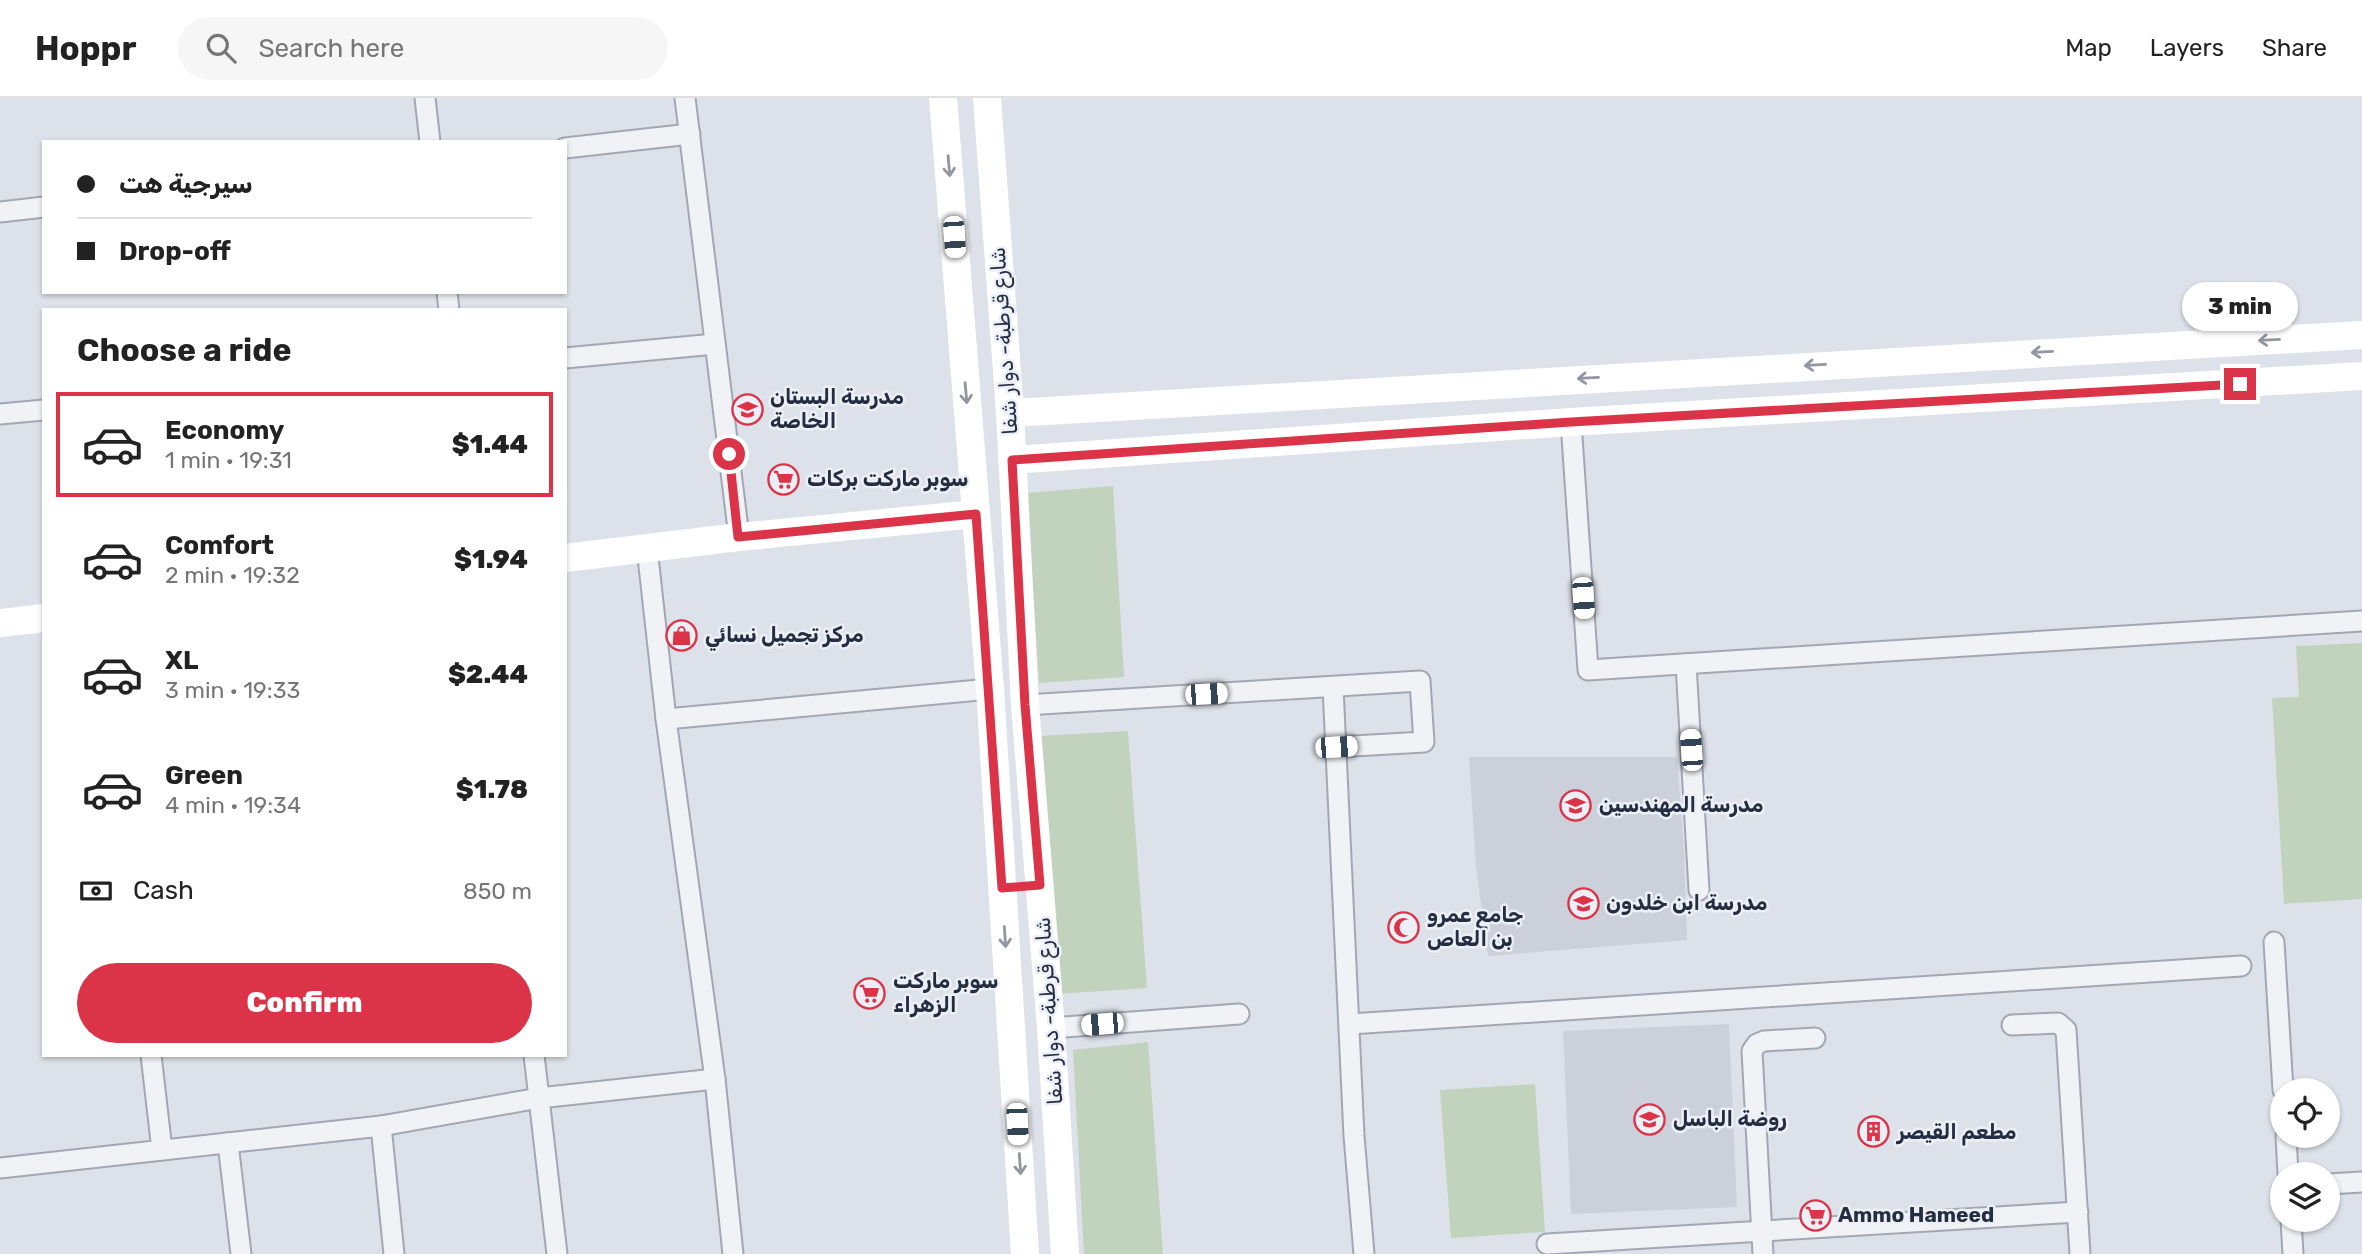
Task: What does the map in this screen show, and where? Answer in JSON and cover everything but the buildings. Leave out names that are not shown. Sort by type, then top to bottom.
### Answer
[{"type":"street","points":[[425,98],[430,140]]},
{"type":"street","points":[[685,98],[738,537]]},
{"type":"street","points":[[943,98],[990,689],[1025,1254]]},
{"type":"street","name":"شارع قرطبة- دوار شفا","points":[[986,98],[1010,413],[1025,705],[1051,1028],[1065,1254]]},
{"type":"street","points":[[567,148],[690,134]]},
{"type":"street","points":[[0,212],[42,207]]},
{"type":"street","points":[[1010,413],[2362,335]]},
{"type":"street","points":[[2315,337],[2318,380]]},
{"type":"street","points":[[567,358],[715,344]]},
{"type":"street","points":[[1952,357],[1954,400]]},
{"type":"street","points":[[1012,460],[1571,422],[2362,376]]},
{"type":"street","points":[[0,414],[42,410]]},
{"type":"street","points":[[1571,422],[1588,670],[2362,621]]},
{"type":"street","points":[[567,558],[738,537],[976,514]]},
{"type":"street","points":[[647,548],[666,719],[715,1079],[733,1254]]},
{"type":"street","points":[[0,623],[42,618]]},
{"type":"street","points":[[1686,664],[1699,890]]},
{"type":"street","points":[[1025,705],[1420,681],[1424,743],[1336,747]]},
{"type":"street","points":[[1334,687],[1354,1136],[1364,1254]]},
{"type":"street","points":[[666,719],[990,689]]},
{"type":"street","points":[[1002,888],[1040,885]]},
{"type":"street","points":[[2274,942],[2282,1078]]},
{"type":"street","points":[[1350,1024],[2241,966]]},
{"type":"street","points":[[1051,1028],[1239,1014]]},
{"type":"street","points":[[2012,1025],[2058,1023],[2066,1030],[2080,1254]]},
{"type":"street","points":[[1763,1254],[1752,1051],[1757,1044],[1764,1041],[1815,1038]]},
{"type":"street","points":[[151,1057],[162,1150]]},
{"type":"street","points":[[534,1057],[557,1254]]},
{"type":"street","points":[[0,1168],[381,1126],[539,1098],[715,1079]]},
{"type":"street","points":[[381,1126],[394,1254]]},
{"type":"street","points":[[228,1143],[241,1254]]},
{"type":"street","points":[[2340,1183],[2362,1182]]},
{"type":"street","points":[[1547,1244],[2078,1212]]},
{"type":"street","points":[[2292,1232],[2293,1254]]},
{"type":"shaded area","points":[[1469,757],[1677,757],[1687,940],[1488,956],[1476,866]]},
{"type":"shaded area","name":"روضة الباسل","points":[[1729,1024],[1737,1207],[1571,1214],[1563,1031]]},
{"type":"green space","points":[[1113,486],[1124,677],[1039,683],[1027,493]]},
{"type":"green space","points":[[2362,643],[2362,899],[2284,904],[2272,698],[2299,697],[2296,646]]},
{"type":"green space","points":[[1128,731],[1147,988],[1057,994],[1039,736]]},
{"type":"green space","points":[[1148,1042],[1163,1254],[1084,1254],[1073,1050]]},
{"type":"green space","points":[[1535,1084],[1545,1232],[1451,1238],[1440,1090]]},
{"type":"place","name":"مدرسة البستان الخاصة","points":[[747,409]]},
{"type":"place","name":"سوبر ماركت بركات","points":[[784,479]]},
{"type":"place","name":"مركز تجميل نسائي","points":[[682,635]]},
{"type":"place","name":"مدرسة المهندسين","points":[[1576,805]]},
{"type":"place","name":"مدرسة ابن خلدون","points":[[1583,903]]},
{"type":"place","name":"جامع عمرو بن العاص","points":[[1404,927]]},
{"type":"place","name":"سوبر ماركت الزهراء","points":[[870,993]]},
{"type":"place","name":"روضة الباسل","points":[[1650,1119]]},
{"type":"place","name":"مطعم القيصر","points":[[1874,1132]]},
{"type":"place","name":"Ammo Hameed","points":[[1815,1215]]},
{"type":"route","points":[[729,454],[738,537],[976,514],[1002,888],[1040,885],[1025,705],[1012,460],[1571,422],[2240,384]]}]
